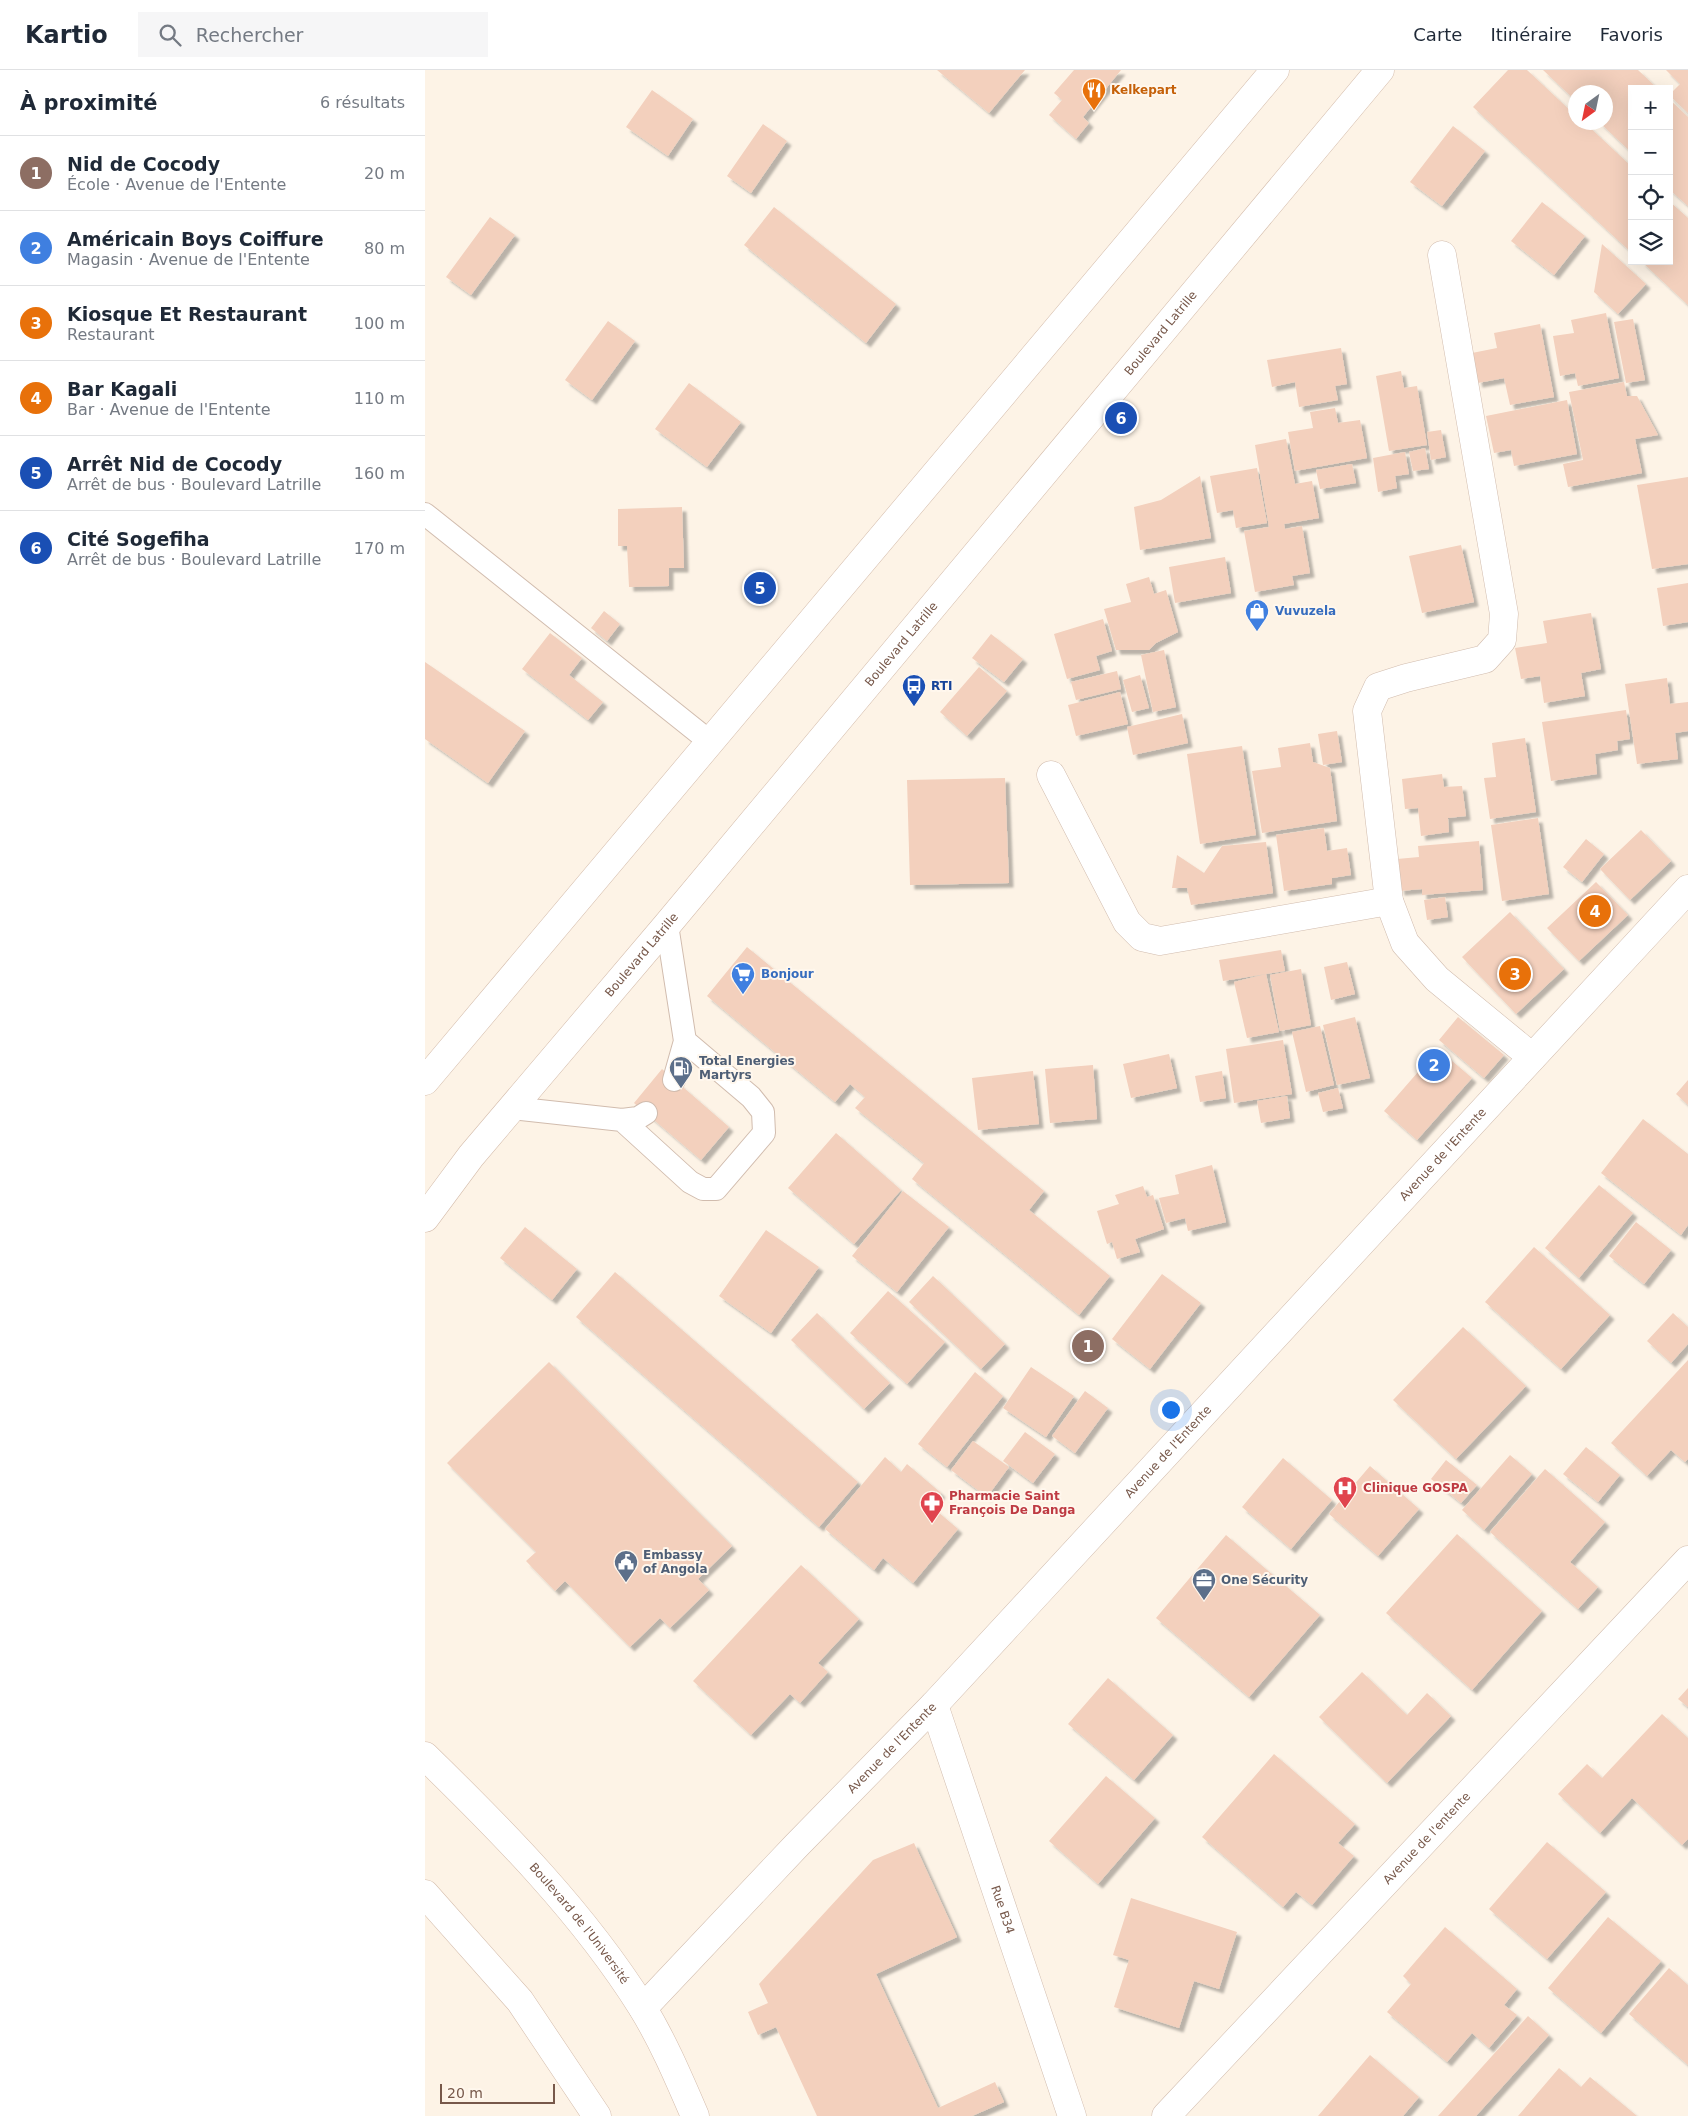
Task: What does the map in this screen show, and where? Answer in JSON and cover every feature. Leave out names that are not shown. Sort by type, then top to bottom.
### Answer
[{"type":"street","points":[[425,1081],[1275,70]]},
{"type":"street","name":"Boulevard Latrille","points":[[425,1218],[471,1156],[667,925],[1380,70]]},
{"type":"street","points":[[1442,255],[1504,614],[1502,640],[1485,659],[1406,678],[1378,687],[1367,711],[1389,901],[1405,943],[1437,979],[1532,1057]]},
{"type":"street","points":[[1051,775],[1127,922],[1142,936],[1160,942],[1389,901]]},
{"type":"street","name":"Avenue de l'Entente","points":[[643,2008],[796,1846],[934,1705],[1688,889]]},
{"type":"street","name":"Avenue de l'entente","points":[[1166,2116],[1688,1560]]},
{"type":"street","name":"Rue B34","points":[[934,1705],[1072,2116]]},
{"type":"street","name":"Boulevard de l'Université","points":[[425,1756],[508,1838],[599,1944],[643,2008],[676,2071],[695,2116]]},
{"type":"street","points":[[425,1894],[520,2001],[597,2116]]},
{"type":"lane","points":[[425,514],[709,741]]},
{"type":"lane","points":[[667,925],[685,1041],[674,1080]]},
{"type":"lane","points":[[623,1120],[690,1182],[703,1188],[716,1189],[764,1133],[763,1112],[751,1097],[685,1041]]},
{"type":"lane","points":[[512,1108],[623,1120],[638,1118],[646,1113]]},
{"type":"building","points":[[937,70],[1025,70],[989,113]]},
{"type":"building","points":[[1074,70],[1121,70],[1083,117],[1089,123],[1076,139],[1049,115],[1062,100],[1054,93]]},
{"type":"building","points":[[1508,70],[1527,70],[1568,108],[1568,130],[1593,130],[1628,163],[1628,249],[1473,107]]},
{"type":"building","points":[[1543,70],[1638,70],[1654,85],[1628,85],[1628,149],[1608,130],[1613,130],[1613,85],[1568,85],[1568,93]]},
{"type":"building","points":[[1666,70],[1688,70],[1688,113],[1673,99],[1673,91],[1680,84]]},
{"type":"building","points":[[652,90],[693,119],[668,156],[626,127]]},
{"type":"building","points":[[1673,103],[1688,117],[1688,206],[1673,193]]},
{"type":"building","points":[[763,124],[787,141],[751,193],[727,176]]},
{"type":"building","points":[[1453,126],[1485,151],[1442,206],[1410,182]]},
{"type":"building","points":[[1542,202],[1585,236],[1554,275],[1511,241]]},
{"type":"building","points":[[1673,205],[1688,218],[1688,305],[1645,265],[1673,265]]},
{"type":"building","points":[[774,207],[896,304],[866,343],[744,245]]},
{"type":"building","points":[[490,217],[515,235],[471,295],[446,277]]},
{"type":"building","points":[[1602,244],[1646,284],[1618,314],[1594,292]]},
{"type":"building","points":[[1606,313],[1619,378],[1578,386],[1575,373],[1560,376],[1553,336],[1574,333],[1571,320]]},
{"type":"building","points":[[1633,319],[1645,380],[1626,383],[1614,322]]},
{"type":"building","points":[[608,321],[635,341],[592,400],[565,380]]},
{"type":"building","points":[[1540,324],[1554,397],[1510,405],[1504,378],[1478,383],[1472,353],[1497,348],[1494,333]]},
{"type":"building","points":[[1341,348],[1347,384],[1335,386],[1338,400],[1299,407],[1295,382],[1272,387],[1267,360]]},
{"type":"building","points":[[1401,371],[1404,388],[1417,386],[1427,445],[1389,451],[1376,376]]},
{"type":"building","points":[[1624,382],[1627,396],[1637,396],[1658,435],[1635,439],[1642,473],[1568,487],[1563,464],[1583,460],[1569,392]]},
{"type":"building","points":[[689,383],[741,422],[707,467],[655,429]]},
{"type":"building","points":[[1567,400],[1577,454],[1514,466],[1511,450],[1494,453],[1486,416]]},
{"type":"building","points":[[1335,408],[1338,423],[1360,420],[1367,458],[1295,471],[1288,432],[1313,428],[1310,412]]},
{"type":"building","points":[[1441,430],[1446,457],[1431,460],[1427,432]]},
{"type":"building","points":[[1286,439],[1295,484],[1312,481],[1319,518],[1284,524],[1285,529],[1302,526],[1310,573],[1292,576],[1294,585],[1255,592],[1244,531],[1269,527],[1255,445]]},
{"type":"building","points":[[1425,448],[1429,469],[1413,471],[1409,452]]},
{"type":"building","points":[[1405,452],[1409,474],[1395,476],[1397,488],[1378,492],[1373,458]]},
{"type":"building","points":[[1352,464],[1356,483],[1320,489],[1316,470]]},
{"type":"building","points":[[1257,468],[1267,523],[1236,528],[1233,510],[1217,513],[1210,476]]},
{"type":"building","points":[[1200,476],[1211,538],[1140,550],[1134,507],[1161,500]]},
{"type":"building","points":[[1688,477],[1688,564],[1652,569],[1637,485]]},
{"type":"building","points":[[682,507],[684,568],[669,568],[669,586],[629,587],[627,546],[618,546],[618,509]]},
{"type":"building","points":[[1461,545],[1474,602],[1422,613],[1409,556]]},
{"type":"building","points":[[1225,557],[1231,593],[1175,603],[1169,567]]},
{"type":"building","points":[[1149,577],[1154,594],[1166,590],[1178,632],[1156,643],[1149,650],[1116,650],[1104,609],[1131,602],[1126,584]]},
{"type":"building","points":[[1688,583],[1688,622],[1663,626],[1657,588]]},
{"type":"building","points":[[604,611],[620,624],[607,641],[591,628]]},
{"type":"building","points":[[1591,613],[1601,669],[1581,673],[1585,696],[1544,703],[1540,676],[1521,679],[1515,648],[1547,643],[1543,621]]},
{"type":"building","points":[[1103,619],[1112,651],[1096,656],[1100,670],[1067,679],[1054,634]]},
{"type":"building","points":[[550,633],[582,658],[569,675],[603,702],[588,720],[522,669]]},
{"type":"building","points":[[991,634],[1023,659],[1004,682],[972,658]]},
{"type":"building","points":[[1164,650],[1176,707],[1153,712],[1141,655]]},
{"type":"building","points":[[425,662],[525,731],[488,783],[425,739]]},
{"type":"building","points":[[979,667],[1007,691],[967,736],[940,712]]},
{"type":"building","points":[[1117,671],[1121,689],[1076,700],[1071,682]]},
{"type":"building","points":[[1140,675],[1149,708],[1132,712],[1123,680]]},
{"type":"building","points":[[1667,678],[1670,704],[1688,702],[1688,731],[1675,733],[1678,759],[1637,764],[1625,684]]},
{"type":"building","points":[[1120,692],[1128,724],[1076,736],[1068,705]]},
{"type":"building","points":[[1626,710],[1630,739],[1617,741],[1618,750],[1595,754],[1597,774],[1551,781],[1542,722]]},
{"type":"building","points":[[1182,714],[1188,743],[1133,755],[1127,727]]},
{"type":"building","points":[[1337,731],[1342,762],[1323,765],[1318,734]]},
{"type":"building","points":[[1525,738],[1536,812],[1490,819],[1484,778],[1496,777],[1492,743]]},
{"type":"building","points":[[1310,743],[1313,762],[1330,768],[1337,821],[1262,833],[1252,771],[1281,767],[1278,748]]},
{"type":"building","points":[[1242,746],[1256,835],[1200,844],[1187,754]]},
{"type":"building","points":[[1442,774],[1444,787],[1462,786],[1466,816],[1448,818],[1449,832],[1421,836],[1418,808],[1405,809],[1402,779]]},
{"type":"building","points":[[1005,778],[1009,883],[910,885],[907,780]]},
{"type":"building","points":[[1538,818],[1549,894],[1502,901],[1491,825]]},
{"type":"building","points":[[1324,828],[1327,851],[1347,848],[1351,875],[1332,878],[1332,884],[1284,891],[1276,835]]},
{"type":"building","points":[[1641,830],[1671,861],[1630,900],[1600,869]]},
{"type":"building","points":[[1586,839],[1604,854],[1582,882],[1563,867]]},
{"type":"building","points":[[1479,841],[1483,890],[1422,895],[1422,889],[1400,891],[1397,859],[1419,857],[1418,846]]},
{"type":"building","points":[[1266,842],[1273,893],[1191,905],[1187,888],[1172,888],[1177,855],[1204,873],[1222,846]]},
{"type":"building","points":[[1596,882],[1628,915],[1579,961],[1547,928]]},
{"type":"building","points":[[1445,897],[1448,917],[1427,920],[1424,900]]},
{"type":"building","points":[[1510,912],[1564,969],[1516,1014],[1462,957]]},
{"type":"building","points":[[747,947],[1044,1191],[1029,1210],[1110,1276],[1079,1315],[912,1179],[924,1163],[855,1108],[865,1097],[850,1084],[835,1102],[707,996]]},
{"type":"building","points":[[1281,950],[1285,971],[1223,981],[1219,960]]},
{"type":"building","points":[[1347,962],[1355,994],[1331,1000],[1324,967]]},
{"type":"building","points":[[1301,969],[1311,1025],[1280,1031],[1270,975]]},
{"type":"building","points":[[1266,974],[1279,1032],[1247,1038],[1234,982]]},
{"type":"building","points":[[1355,1017],[1370,1078],[1337,1085],[1323,1025]]},
{"type":"building","points":[[1458,1017],[1504,1055],[1484,1078],[1439,1040]]},
{"type":"building","points":[[1320,1026],[1334,1085],[1306,1092],[1292,1032]]},
{"type":"building","points":[[1283,1040],[1292,1094],[1234,1103],[1226,1049]]},
{"type":"building","points":[[1438,1049],[1472,1078],[1417,1140],[1384,1111]]},
{"type":"building","points":[[1169,1054],[1177,1088],[1131,1098],[1123,1064]]},
{"type":"building","points":[[1093,1065],[1097,1119],[1050,1123],[1045,1069]]},
{"type":"building","points":[[662,1069],[729,1127],[701,1160],[634,1103]]},
{"type":"building","points":[[1033,1071],[1039,1124],[978,1130],[972,1078]]},
{"type":"building","points":[[1222,1071],[1226,1098],[1200,1102],[1195,1076]]},
{"type":"building","points":[[1688,1080],[1688,1105],[1676,1094]]},
{"type":"building","points":[[1338,1088],[1343,1108],[1323,1112],[1318,1093]]},
{"type":"building","points":[[1287,1096],[1290,1118],[1261,1123],[1257,1101]]},
{"type":"building","points":[[1643,1119],[1688,1154],[1688,1225],[1681,1235],[1601,1173]]},
{"type":"building","points":[[836,1133],[901,1190],[854,1244],[788,1188]]},
{"type":"building","points":[[1212,1165],[1226,1222],[1188,1231],[1185,1218],[1166,1223],[1159,1198],[1179,1194],[1175,1175]]},
{"type":"building","points":[[1599,1185],[1633,1213],[1579,1278],[1545,1248]]},
{"type":"building","points":[[1143,1186],[1147,1197],[1153,1195],[1164,1229],[1135,1239],[1140,1252],[1117,1259],[1112,1242],[1107,1244],[1097,1211],[1119,1204],[1115,1195]]},
{"type":"building","points":[[903,1191],[949,1227],[897,1292],[852,1256]]},
{"type":"building","points":[[1636,1222],[1671,1250],[1644,1284],[1609,1256]]},
{"type":"building","points":[[525,1227],[577,1269],[552,1300],[500,1258]]},
{"type":"building","points":[[766,1230],[819,1267],[771,1333],[719,1296]]},
{"type":"building","points":[[1534,1247],[1610,1315],[1561,1369],[1485,1302]]},
{"type":"building","points":[[615,1272],[858,1482],[819,1527],[576,1317]]},
{"type":"building","points":[[1162,1274],[1201,1303],[1150,1369],[1112,1339]]},
{"type":"building","points":[[933,1276],[1005,1344],[981,1369],[909,1302]]},
{"type":"building","points":[[888,1291],[945,1342],[907,1384],[850,1333]]},
{"type":"building","points":[[817,1313],[890,1383],[864,1409],[791,1340]]},
{"type":"building","points":[[1673,1313],[1688,1327],[1688,1344],[1671,1363],[1647,1341]]},
{"type":"building","points":[[1463,1327],[1526,1386],[1456,1459],[1393,1400]]},
{"type":"building","points":[[1688,1360],[1688,1459],[1685,1462],[1671,1450],[1647,1476],[1611,1443]]},
{"type":"building","points":[[549,1362],[732,1546],[698,1579],[709,1590],[670,1628],[660,1618],[630,1647],[565,1581],[555,1591],[526,1561],[536,1552],[447,1463]]},
{"type":"building","points":[[1031,1367],[1074,1396],[1046,1437],[1003,1408]]},
{"type":"building","points":[[975,1372],[1003,1396],[947,1467],[918,1444]]},
{"type":"building","points":[[1085,1391],[1108,1408],[1075,1453],[1052,1436]]},
{"type":"building","points":[[1025,1432],[1055,1454],[1033,1483],[1003,1461]]},
{"type":"building","points":[[973,1441],[1009,1467],[987,1497],[951,1470]]},
{"type":"building","points":[[1586,1447],[1620,1475],[1598,1502],[1563,1474]]},
{"type":"building","points":[[1510,1455],[1532,1474],[1484,1530],[1462,1510]]},
{"type":"building","points":[[885,1457],[901,1472],[907,1464],[941,1493],[931,1506],[958,1529],[913,1583],[883,1558],[874,1570],[825,1529]]},
{"type":"building","points":[[1283,1458],[1332,1500],[1291,1549],[1242,1507]]},
{"type":"building","points":[[1446,1460],[1477,1485],[1461,1503],[1431,1479]]},
{"type":"building","points":[[1370,1466],[1419,1509],[1378,1556],[1329,1514]]},
{"type":"building","points":[[1545,1469],[1605,1522],[1570,1562],[1598,1587],[1578,1609],[1490,1532]]},
{"type":"building","points":[[1457,1534],[1542,1611],[1472,1690],[1386,1613]]},
{"type":"building","points":[[1226,1535],[1320,1615],[1249,1697],[1156,1618]]},
{"type":"building","points":[[801,1565],[859,1619],[818,1663],[828,1672],[800,1703],[790,1694],[751,1735],[693,1681]]},
{"type":"building","points":[[1362,1672],[1407,1715],[1427,1693],[1451,1716],[1387,1783],[1319,1717]]},
{"type":"building","points":[[1108,1678],[1173,1735],[1134,1780],[1068,1724]]},
{"type":"building","points":[[1688,1688],[1688,1707],[1678,1699]]},
{"type":"building","points":[[1662,1714],[1688,1738],[1688,1839],[1682,1845],[1632,1798],[1600,1833],[1558,1794],[1587,1764],[1602,1778]]},
{"type":"building","points":[[1274,1754],[1355,1824],[1338,1843],[1354,1856],[1312,1905],[1296,1892],[1283,1907],[1202,1837]]},
{"type":"building","points":[[1106,1776],[1155,1818],[1098,1884],[1049,1841]]},
{"type":"building","points":[[1547,1842],[1606,1892],[1547,1959],[1489,1909]]},
{"type":"building","points":[[914,1843],[957,1937],[876,1974],[938,2108],[995,2082],[1004,2102],[972,2116],[817,2116],[776,2027],[758,2035],[748,2012],[768,2003],[759,1984],[873,1860]]},
{"type":"building","points":[[1131,1898],[1237,1932],[1219,1989],[1194,1981],[1179,2028],[1114,2007],[1129,1960],[1113,1955]]},
{"type":"building","points":[[1608,1917],[1661,1961],[1601,2033],[1548,1988]]},
{"type":"building","points":[[1445,1927],[1517,1989],[1504,2005],[1517,2015],[1489,2048],[1472,2033],[1447,2062],[1387,2012],[1411,1984],[1403,1976]]},
{"type":"building","points":[[1669,1968],[1688,1985],[1688,2065],[1629,2014]]},
{"type":"building","points":[[1528,2016],[1549,2035],[1476,2116],[1438,2116]]},
{"type":"building","points":[[1370,2055],[1419,2097],[1403,2116],[1318,2116]]},
{"type":"building","points":[[1559,2068],[1581,2087],[1590,2077],[1637,2116],[1518,2116]]},
{"type":"place","name":"Kelkepart","points":[[1094,111]]},
{"type":"place","name":"Cité Sogefiha","points":[[1121,418]]},
{"type":"place","name":"Arrêt Nid de Cocody","points":[[760,588]]},
{"type":"place","name":"Vuvuzela","points":[[1257,632]]},
{"type":"place","name":"RTI","points":[[914,707]]},
{"type":"place","name":"Bar Kagali","points":[[1595,911]]},
{"type":"place","name":"Kiosque Et Restaurant","points":[[1515,974]]},
{"type":"place","name":"Bonjour","points":[[743,995]]},
{"type":"place","name":"Américain Boys Coiffure","points":[[1434,1065]]},
{"type":"place","name":"Total Energies Martyrs","points":[[681,1089]]},
{"type":"place","name":"Nid de Cocody","points":[[1088,1346]]},
{"type":"place","name":"Clinique GOSPA","points":[[1345,1509]]},
{"type":"place","name":"Pharmacie Saint François De Danga","points":[[932,1524]]},
{"type":"place","name":"Embassy of Angola","points":[[626,1583]]},
{"type":"place","name":"One Sécurity","points":[[1204,1601]]}]
